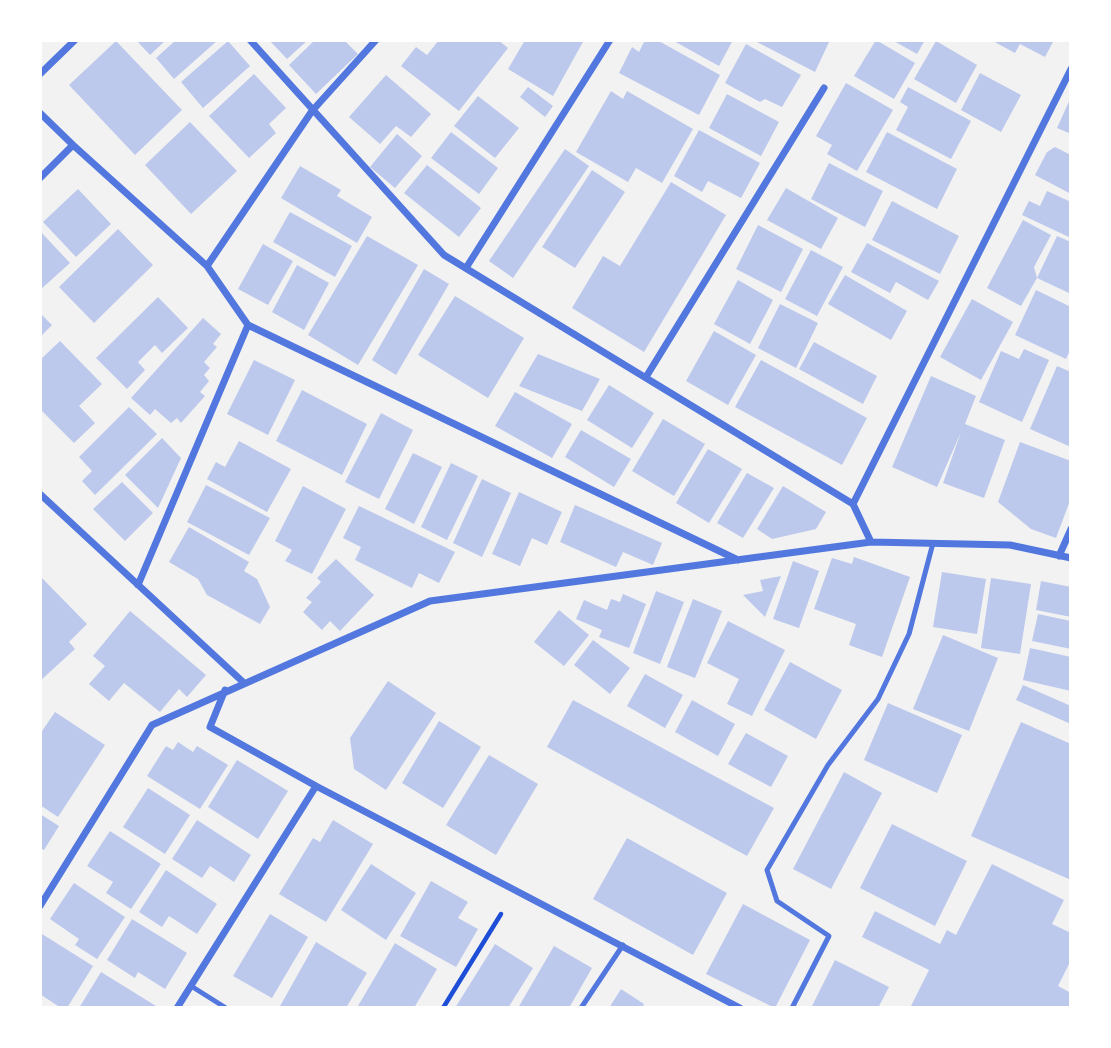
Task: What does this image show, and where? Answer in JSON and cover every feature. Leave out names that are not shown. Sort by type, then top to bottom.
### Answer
[{"type":"street","points":[[40,74],[75,40]]},
{"type":"street","points":[[250,40],[444,255],[853,504],[871,542]]},
{"type":"street","points":[[207,267],[312,111],[376,40]]},
{"type":"street","points":[[466,268],[610,40]]},
{"type":"street","points":[[853,504],[1071,69]]},
{"type":"street","points":[[646,377],[824,88]]},
{"type":"street","points":[[40,113],[207,267],[248,325],[740,561]]},
{"type":"street","points":[[40,178],[73,145]]},
{"type":"street","points":[[138,585],[248,325]]},
{"type":"street","points":[[40,494],[243,682]]},
{"type":"street","points":[[1059,556],[1071,529]]},
{"type":"street","points":[[40,906],[152,725],[243,682],[430,601],[871,542],[1010,545],[1071,558]]},
{"type":"street","points":[[225,691],[210,727],[316,786],[740,1008]]},
{"type":"street","points":[[177,1008],[316,786]]},
{"type":"lane","points":[[792,1008],[829,936],[777,901],[767,870],[828,765],[878,699],[909,634],[933,543]]},
{"type":"lane","points":[[581,1008],[623,945]]},
{"type":"lane","points":[[191,986],[226,1008]]},
{"type":"path","points":[[443,1008],[516,889]]},
{"type":"building","points":[[136,40],[166,40],[150,55]]},
{"type":"building","points":[[176,40],[218,40],[174,79],[156,58]]},
{"type":"building","points":[[269,40],[308,40],[287,59]]},
{"type":"building","points":[[315,40],[344,40],[358,54],[316,94],[289,65]]},
{"type":"building","points":[[439,40],[498,40],[508,48],[459,111],[401,66],[416,47],[427,55]]},
{"type":"building","points":[[525,40],[584,40],[553,96],[508,69]]},
{"type":"building","points":[[645,40],[657,40],[720,75],[699,115],[619,73],[632,47],[639,52]]},
{"type":"building","points":[[672,40],[733,40],[719,66]]},
{"type":"building","points":[[753,40],[830,40],[815,72]]},
{"type":"building","points":[[876,40],[915,63],[894,99],[854,76]]},
{"type":"building","points":[[892,40],[925,40],[917,54]]},
{"type":"building","points":[[991,40],[1054,40],[1045,57],[1020,44],[1015,53]]},
{"type":"building","points":[[116,41],[182,110],[135,155],[69,85]]},
{"type":"building","points":[[228,41],[250,66],[203,108],[181,82]]},
{"type":"building","points":[[936,41],[977,65],[956,103],[914,79]]},
{"type":"building","points":[[746,44],[801,75],[782,107],[765,99],[760,102],[725,83]]},
{"type":"building","points":[[980,73],[1021,95],[1001,132],[961,110]]},
{"type":"building","points":[[254,74],[286,108],[269,124],[276,133],[249,158],[209,116]]},
{"type":"building","points":[[386,75],[431,114],[411,137],[396,126],[380,144],[349,117]]},
{"type":"building","points":[[846,83],[893,110],[857,171],[827,154],[832,145],[816,136]]},
{"type":"building","points":[[528,87],[553,106],[545,117],[520,97]]},
{"type":"building","points":[[908,87],[971,121],[951,159],[896,130],[908,107],[900,102]]},
{"type":"building","points":[[611,91],[623,99],[627,91],[693,129],[662,183],[636,168],[628,182],[576,152]]},
{"type":"building","points":[[727,94],[779,122],[761,156],[709,128]]},
{"type":"building","points":[[478,96],[519,128],[495,158],[454,126]]},
{"type":"building","points":[[1071,97],[1071,134],[1057,128]]},
{"type":"building","points":[[190,122],[237,171],[191,214],[145,165]]},
{"type":"building","points":[[699,130],[760,163],[741,198],[708,181],[702,192],[674,176]]},
{"type":"building","points":[[451,132],[498,168],[479,194],[431,158]]},
{"type":"building","points":[[887,132],[957,169],[937,209],[866,172]]},
{"type":"building","points":[[397,134],[422,156],[395,188],[370,167]]},
{"type":"building","points":[[1055,147],[1071,155],[1071,194],[1035,175],[1047,152]]},
{"type":"building","points":[[565,149],[589,166],[513,278],[489,261]]},
{"type":"building","points":[[829,163],[883,191],[865,227],[811,199]]},
{"type":"building","points":[[427,165],[481,208],[459,237],[404,193]]},
{"type":"building","points":[[300,166],[341,190],[337,196],[372,217],[357,243],[281,198]]},
{"type":"building","points":[[592,170],[625,192],[575,268],[542,247]]},
{"type":"building","points":[[671,182],[726,215],[644,352],[572,308],[603,256],[620,266]]},
{"type":"building","points":[[786,188],[838,218],[821,249],[767,220]]},
{"type":"building","points":[[78,189],[111,224],[76,257],[43,222]]},
{"type":"building","points":[[1047,191],[1071,202],[1071,238],[1022,215],[1029,201],[1040,206]]},
{"type":"building","points":[[892,201],[959,236],[940,274],[872,240]]},
{"type":"building","points":[[290,212],[352,246],[335,277],[273,242]]},
{"type":"building","points":[[1023,220],[1051,235],[1034,267],[1037,278],[1021,306],[987,288]]},
{"type":"building","points":[[758,225],[803,249],[781,292],[736,269]]},
{"type":"building","points":[[118,229],[153,265],[94,323],[59,287]]},
{"type":"building","points":[[40,231],[70,263],[40,290]]},
{"type":"building","points":[[367,236],[418,265],[358,365],[308,335]]},
{"type":"building","points":[[1057,236],[1071,242],[1071,294],[1037,278]]},
{"type":"building","points":[[867,243],[939,281],[928,300],[896,282],[890,293],[851,272]]},
{"type":"building","points":[[263,244],[293,261],[268,305],[238,289]]},
{"type":"building","points":[[811,250],[843,267],[817,316],[785,299]]},
{"type":"building","points":[[297,265],[329,283],[304,330],[272,312]]},
{"type":"building","points":[[424,269],[449,284],[396,375],[372,360]]},
{"type":"building","points":[[845,275],[907,311],[891,340],[828,304]]},
{"type":"building","points":[[738,280],[773,300],[750,344],[714,324]]},
{"type":"building","points":[[1036,290],[1071,307],[1071,348],[1066,359],[1015,335]]},
{"type":"building","points":[[455,296],[524,338],[488,398],[418,355]]},
{"type":"building","points":[[158,297],[188,328],[162,353],[155,345],[138,362],[145,370],[127,389],[96,358]]},
{"type":"building","points":[[972,299],[1013,322],[981,380],[940,357]]},
{"type":"building","points":[[780,304],[818,323],[796,368],[758,348]]},
{"type":"building","points":[[40,313],[52,325],[40,337]]},
{"type":"building","points":[[203,318],[221,334],[213,344],[217,347],[204,362],[210,368],[204,375],[209,381],[200,392],[205,396],[181,423],[177,418],[171,423],[155,409],[150,415],[131,398]]},
{"type":"building","points":[[714,331],[756,355],[728,405],[686,381]]},
{"type":"building","points":[[60,341],[102,384],[79,406],[95,423],[74,443],[40,409],[40,360]]},
{"type":"building","points":[[814,342],[877,376],[863,404],[799,369]]},
{"type":"building","points":[[1024,349],[1049,360],[1022,422],[979,402],[1001,351],[1019,359]]},
{"type":"building","points":[[538,354],[600,379],[582,411],[519,386]]},
{"type":"building","points":[[254,360],[295,380],[268,435],[227,414]]},
{"type":"building","points":[[761,360],[867,418],[842,465],[735,407]]},
{"type":"building","points":[[1057,366],[1071,372],[1071,447],[1030,429]]},
{"type":"building","points":[[931,376],[976,396],[965,424],[1005,440],[984,498],[943,483],[961,432],[937,487],[892,467]]},
{"type":"building","points":[[609,385],[654,413],[632,448],[587,420]]},
{"type":"building","points":[[302,390],[367,424],[342,475],[276,441]]},
{"type":"building","points":[[515,392],[572,424],[552,458],[495,426]]},
{"type":"building","points":[[129,407],[157,434],[95,495],[82,481],[92,471],[79,457]]},
{"type":"building","points":[[381,413],[413,430],[379,499],[345,482]]},
{"type":"building","points":[[663,419],[705,444],[674,496],[632,471]]},
{"type":"building","points":[[581,430],[631,459],[614,487],[565,457]]},
{"type":"building","points":[[162,438],[181,458],[158,508],[125,475]]},
{"type":"building","points":[[239,441],[291,469],[267,512],[207,479],[216,462],[225,467]]},
{"type":"building","points":[[1020,442],[1071,461],[1071,498],[1056,538],[1031,529],[998,502]]},
{"type":"building","points":[[708,449],[742,469],[709,523],[676,503]]},
{"type":"building","points":[[413,453],[442,467],[414,524],[385,509]]},
{"type":"building","points":[[451,463],[478,476],[447,540],[421,527]]},
{"type":"building","points":[[747,473],[774,488],[743,538],[717,523]]},
{"type":"building","points":[[482,479],[511,493],[482,557],[453,543]]},
{"type":"building","points":[[122,482],[153,513],[125,541],[93,509]]},
{"type":"building","points":[[206,485],[270,518],[249,555],[187,522]]},
{"type":"building","points":[[303,486],[346,509],[312,574],[285,561],[292,550],[275,541]]},
{"type":"building","points":[[783,486],[826,512],[816,529],[772,539],[757,529]]},
{"type":"building","points":[[519,492],[562,512],[547,545],[532,538],[520,566],[492,554]]},
{"type":"building","points":[[575,505],[662,543],[653,565],[623,552],[616,567],[560,542]]},
{"type":"building","points":[[359,506],[455,552],[439,583],[419,573],[412,588],[355,560],[361,547],[343,538]]},
{"type":"building","points":[[189,527],[249,562],[244,571],[257,579],[270,607],[260,624],[207,595],[198,579],[169,562]]},
{"type":"building","points":[[854,557],[910,577],[882,657],[849,645],[856,624],[814,609],[832,558],[852,564]]},
{"type":"building","points":[[336,559],[374,595],[340,631],[330,621],[322,630],[303,612],[312,602],[306,598],[321,582],[317,578]]},
{"type":"building","points":[[793,561],[819,571],[799,628],[773,619]]},
{"type":"building","points":[[942,572],[986,579],[977,634],[933,627]]},
{"type":"building","points":[[40,576],[87,624],[69,642],[75,649],[40,681]]},
{"type":"building","points":[[781,576],[765,617],[743,595],[763,591],[760,580]]},
{"type":"building","points":[[991,578],[1031,584],[1020,654],[981,648]]},
{"type":"building","points":[[1041,581],[1071,587],[1071,617],[1036,610]]},
{"type":"building","points":[[656,591],[684,602],[660,664],[633,653]]},
{"type":"building","points":[[623,594],[646,604],[629,648],[599,637],[602,630],[576,619],[584,600],[607,610],[611,599],[620,602]]},
{"type":"building","points":[[693,599],[722,611],[695,678],[667,667]]},
{"type":"building","points":[[559,610],[589,635],[564,666],[534,642]]},
{"type":"building","points":[[130,611],[206,675],[187,697],[179,689],[160,712],[124,683],[109,701],[89,684],[105,666],[93,656]]},
{"type":"building","points":[[1038,614],[1071,621],[1071,649],[1032,641]]},
{"type":"building","points":[[728,621],[785,650],[752,716],[727,704],[739,679],[707,663]]},
{"type":"building","points":[[943,635],[998,658],[969,731],[913,709]]},
{"type":"building","points":[[593,640],[630,668],[610,694],[574,665]]},
{"type":"building","points":[[1030,648],[1071,657],[1071,691],[1023,680]]},
{"type":"building","points":[[790,662],[842,690],[816,739],[764,710]]},
{"type":"building","points":[[645,674],[683,695],[665,728],[627,706]]},
{"type":"building","points":[[388,681],[436,713],[386,790],[354,769],[350,738]]},
{"type":"building","points":[[1023,685],[1071,706],[1071,724],[1016,700]]},
{"type":"building","points":[[573,700],[774,808],[747,856],[547,747]]},
{"type":"building","points":[[692,700],[735,724],[718,756],[675,732]]},
{"type":"building","points":[[888,703],[962,735],[937,793],[864,760]]},
{"type":"building","points":[[55,712],[105,745],[58,817],[40,805],[40,734]]},
{"type":"building","points":[[439,721],[481,747],[443,808],[402,783]]},
{"type":"building","points":[[1021,722],[1071,744],[1071,880],[971,836]]},
{"type":"building","points":[[746,733],[788,756],[771,787],[728,764]]},
{"type":"building","points":[[178,742],[193,752],[197,746],[228,765],[200,809],[147,776],[166,746],[173,750]]},
{"type":"building","points":[[489,755],[538,784],[496,855],[446,825]]},
{"type":"building","points":[[237,760],[288,791],[258,839],[208,807]]},
{"type":"building","points":[[844,772],[882,793],[831,889],[793,869]]},
{"type":"building","points":[[148,788],[190,815],[165,854],[123,827]]},
{"type":"building","points":[[40,814],[59,826],[44,850],[40,848]]},
{"type":"building","points":[[197,820],[251,855],[234,882],[210,866],[202,878],[172,859]]},
{"type":"building","points":[[333,820],[373,844],[326,922],[279,894],[313,838],[320,842]]},
{"type":"building","points":[[892,824],[967,861],[935,926],[860,888]]},
{"type":"building","points":[[110,831],[161,864],[131,909],[106,893],[113,882],[87,866]]},
{"type":"building","points":[[627,838],[727,893],[693,955],[593,899]]},
{"type":"building","points":[[371,864],[416,893],[386,940],[341,910]]},
{"type":"building","points":[[992,864],[1064,900],[1052,924],[1071,933],[1071,960],[1058,986],[1071,993],[1071,1008],[910,1008],[929,970],[862,937],[875,911],[940,944],[947,930],[956,935]]},
{"type":"building","points":[[166,870],[217,904],[197,934],[169,916],[162,927],[139,912]]},
{"type":"building","points":[[431,881],[468,902],[458,918],[478,929],[456,967],[400,936]]},
{"type":"building","points":[[74,883],[125,917],[97,959],[75,945],[79,939],[50,919]]},
{"type":"building","points":[[743,904],[810,940],[775,1008],[706,974]]},
{"type":"building","points":[[270,914],[308,937],[272,998],[233,976]]},
{"type":"building","points":[[132,919],[187,953],[165,989],[138,972],[135,978],[107,960]]},
{"type":"building","points":[[42,934],[93,966],[67,1008],[61,1008],[40,994]]},
{"type":"building","points":[[316,942],[367,973],[346,1008],[279,1008]]},
{"type":"building","points":[[395,943],[437,969],[414,1008],[361,1008],[358,1006]]},
{"type":"building","points":[[495,944],[533,968],[508,1008],[455,1008]]},
{"type":"building","points":[[554,946],[592,968],[569,1008],[518,1008]]},
{"type":"building","points":[[835,960],[889,987],[878,1008],[811,1008]]},
{"type":"building","points":[[101,972],[156,1006],[155,1008],[79,1008]]},
{"type":"building","points":[[621,989],[644,1004],[642,1008],[609,1008]]}]
